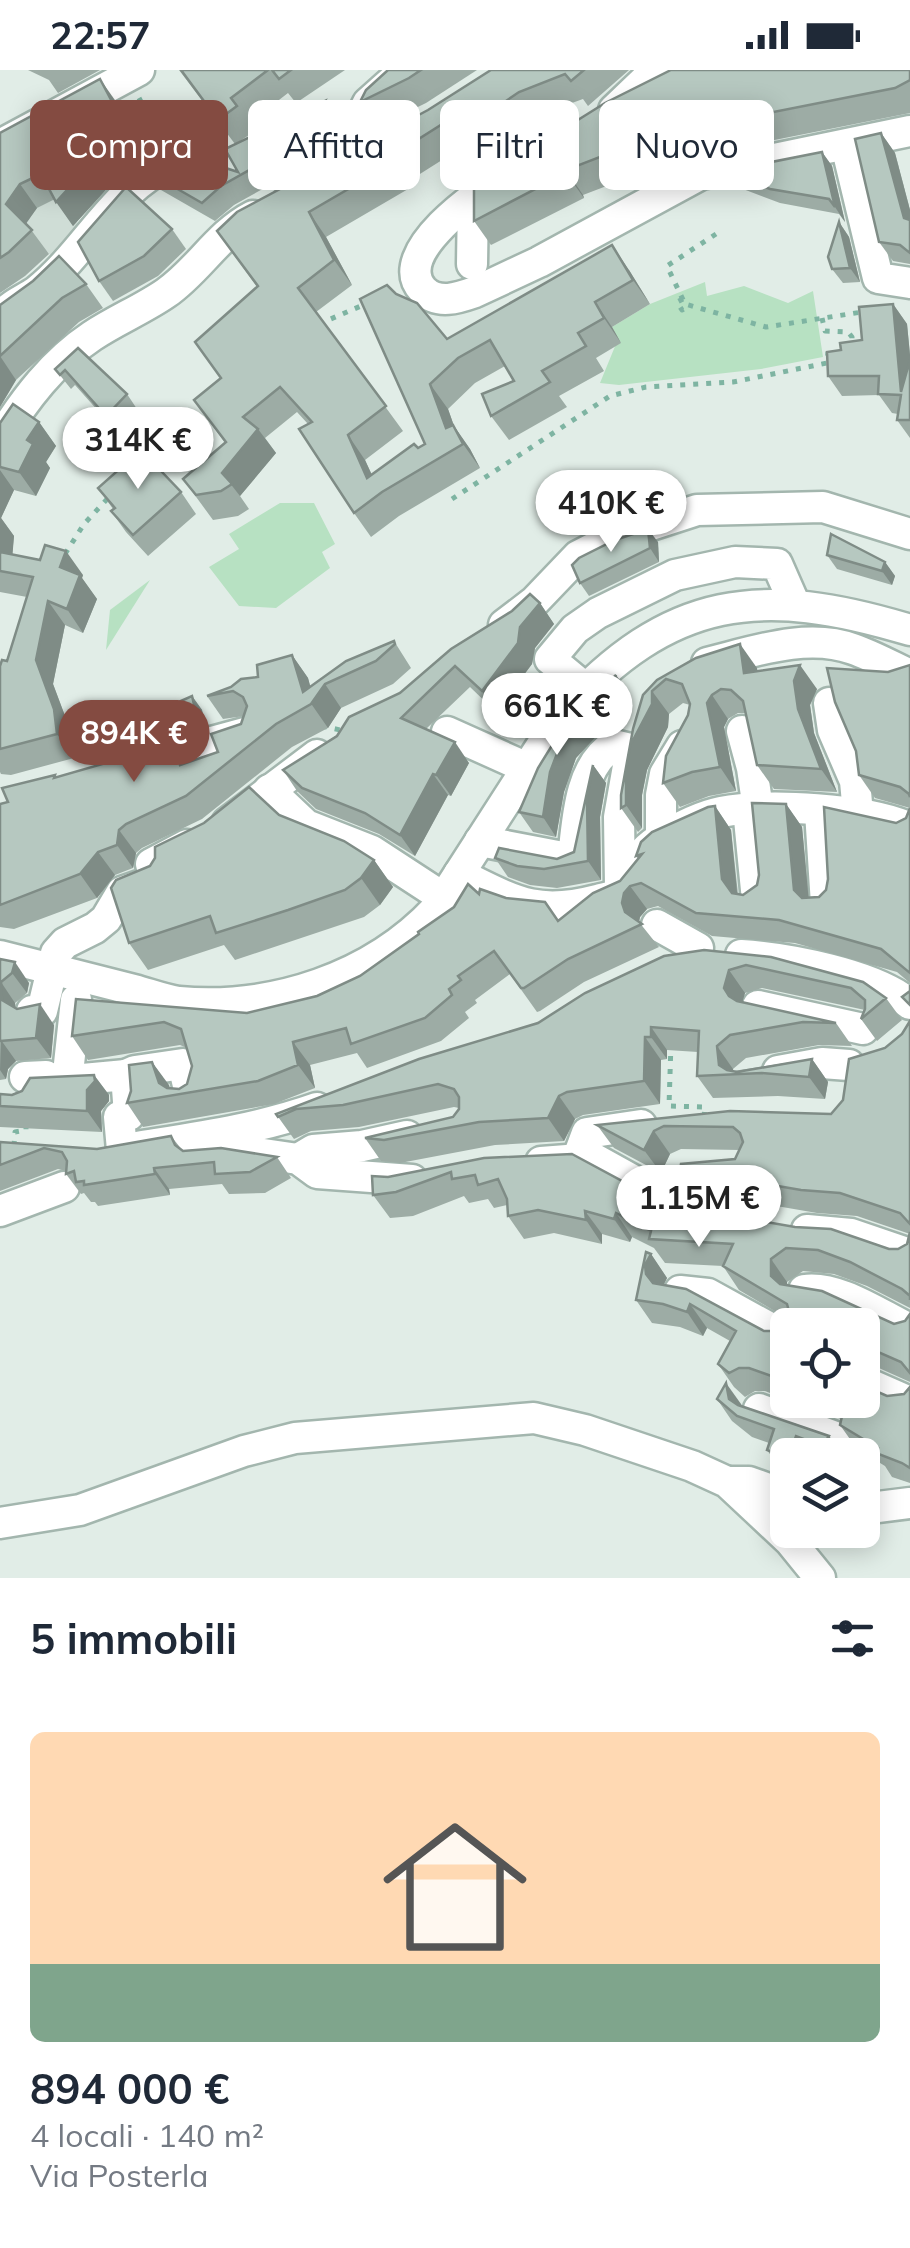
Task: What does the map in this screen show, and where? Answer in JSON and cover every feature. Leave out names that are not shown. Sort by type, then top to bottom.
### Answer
[{"type":"street","points":[[290,196],[305,172],[348,143],[368,103],[404,70]]},
{"type":"street","points":[[589,129],[656,70]]},
{"type":"street","points":[[0,145],[133,74]]},
{"type":"street","points":[[489,190],[423,245],[416,258],[417,279],[432,296],[453,299],[538,262],[701,174],[910,131]]},
{"type":"street","points":[[846,145],[878,278],[910,283]]},
{"type":"street","points":[[0,319],[7,308],[35,293],[130,190]]},
{"type":"street","points":[[0,439],[30,393],[91,336],[169,292],[243,221],[301,190]]},
{"type":"street","points":[[472,264],[473,200]]},
{"type":"street","points":[[482,638],[534,602],[578,556],[617,536],[697,510],[823,507],[910,534]]},
{"type":"street","points":[[585,688],[550,659],[586,621],[675,575],[735,562],[777,564],[794,605]]},
{"type":"street","points":[[0,956],[176,1002],[244,1002],[306,990],[369,962],[412,935],[452,886],[562,714],[585,688],[642,643],[697,615],[731,606],[766,603],[877,620],[910,630]]},
{"type":"street","points":[[877,620],[910,644]]},
{"type":"street","points":[[679,675],[702,664],[806,642],[852,648],[910,675]]},
{"type":"street","points":[[828,703],[834,730],[855,781],[858,814]]},
{"type":"street","points":[[620,894],[619,816],[640,719]]},
{"type":"street","points":[[661,838],[665,774],[688,730],[686,721]]},
{"type":"street","points":[[446,732],[525,767]]},
{"type":"street","points":[[742,732],[752,768],[757,900]]},
{"type":"street","points":[[114,769],[245,733]]},
{"type":"street","points":[[72,1080],[65,973],[56,953],[64,942],[106,920],[122,892],[156,880],[150,864],[212,835],[304,762],[349,738]]},
{"type":"street","points":[[480,842],[573,859],[578,806],[601,753],[614,745],[631,748]]},
{"type":"street","points":[[269,790],[306,826],[452,886],[563,909],[620,894],[628,887],[642,853],[661,838],[717,813],[753,809],[858,814],[892,820],[910,828]]},
{"type":"street","points":[[820,812],[826,904]]},
{"type":"street","points":[[656,925],[686,954],[790,960],[887,988],[910,1004]]},
{"type":"street","points":[[32,1011],[42,1011],[65,973]]},
{"type":"street","points":[[758,1006],[864,1029]]},
{"type":"street","points":[[793,1054],[798,1015]]},
{"type":"street","points":[[750,1076],[822,1062],[883,1062]]},
{"type":"street","points":[[17,1091],[46,1076],[46,1081],[126,1076],[136,1070],[183,1064],[190,1094]]},
{"type":"street","points":[[844,1102],[850,1064]]},
{"type":"street","points":[[83,1166],[119,1117],[129,1115],[126,1076]]},
{"type":"street","points":[[0,1211],[83,1166],[279,1122],[342,1098]]},
{"type":"street","points":[[577,1160],[587,1134],[704,1120]]},
{"type":"street","points":[[298,1159],[313,1150],[362,1146],[441,1129]]},
{"type":"street","points":[[83,1166],[236,1150],[298,1159],[317,1173],[401,1182],[438,1176]]},
{"type":"street","points":[[510,1163],[593,1158],[649,1189],[733,1219],[850,1234],[910,1254]]},
{"type":"street","points":[[674,1198],[682,1168]]},
{"type":"street","points":[[804,1290],[816,1288],[847,1299],[910,1329]]},
{"type":"street","points":[[680,1291],[708,1294],[770,1328]]},
{"type":"street","points":[[880,1389],[910,1402]]},
{"type":"street","points":[[759,1409],[836,1438]]},
{"type":"street","points":[[0,1523],[80,1510],[244,1451],[295,1438],[534,1418],[585,1430],[692,1466],[726,1482],[790,1541],[820,1578]]},
{"type":"street","points":[[726,1482],[749,1482],[770,1490]]},
{"type":"street","points":[[880,1507],[910,1503]]},
{"type":"path","points":[[133,74],[145,100]]},
{"type":"path","points":[[716,234],[667,266],[682,299],[677,302],[682,310],[691,306],[766,327],[870,311]]},
{"type":"path","points":[[309,332],[324,319],[378,299]]},
{"type":"path","points":[[822,318],[825,331],[848,332],[852,337],[852,346],[847,350]]},
{"type":"path","points":[[452,498],[610,396],[646,386],[750,378],[827,363],[827,352],[837,351]]},
{"type":"path","points":[[139,473],[224,404]]},
{"type":"path","points":[[58,564],[84,524],[112,494]]},
{"type":"path","points":[[310,727],[328,725],[349,738]]},
{"type":"path","points":[[672,1033],[669,1106],[705,1107],[704,1120]]},
{"type":"path","points":[[14,1146],[15,1132],[26,1130],[17,1091]]},
{"type":"shaded area","points":[[30,174],[30,190],[124,190],[76,220],[85,236],[58,263],[0,202]]},
{"type":"green space","points":[[705,282],[707,296],[744,286],[788,303],[813,291],[823,357],[761,369],[619,385],[600,383],[618,339],[612,327],[650,304]]},
{"type":"green space","points":[[280,503],[314,503],[335,544],[322,552],[330,568],[276,608],[239,606],[209,567],[239,549],[229,534]]},
{"type":"green space","points":[[150,580],[106,650],[110,610]]},
{"type":"building","points":[[181,70],[268,70],[231,98],[237,106],[228,113],[228,100],[203,100]]},
{"type":"building","points":[[272,70],[291,70],[279,79]]},
{"type":"building","points":[[388,70],[421,70],[361,100]]},
{"type":"building","points":[[491,70],[584,70],[571,81],[565,74],[507,100],[444,100]]},
{"type":"building","points":[[671,70],[910,70],[910,80],[895,88],[774,112],[774,100],[611,100]]},
{"type":"building","points":[[100,79],[111,100],[61,100]]},
{"type":"building","points":[[440,102],[440,126],[420,138],[420,114]]},
{"type":"building","points":[[599,107],[599,157],[579,165],[579,119]]},
{"type":"building","points":[[30,117],[30,179],[20,184],[6,204],[32,230],[0,258],[0,133]]},
{"type":"building","points":[[881,133],[904,218],[910,220],[910,253],[900,245],[879,242],[855,139]]},
{"type":"building","points":[[248,138],[248,171],[228,182],[228,169],[238,172],[228,148]]},
{"type":"building","points":[[822,152],[835,207],[829,199],[774,190],[774,161]]},
{"type":"building","points":[[50,190],[67,190],[56,202]]},
{"type":"building","points":[[123,190],[129,190],[172,229],[144,256],[99,281],[78,242]]},
{"type":"building","points":[[179,190],[217,190],[202,203]]},
{"type":"building","points":[[278,190],[347,190],[309,212],[334,260],[298,288],[386,406],[348,435],[367,478],[414,444],[418,448],[425,444],[360,299],[387,285],[396,294],[417,303],[447,339],[612,245],[633,280],[595,302],[604,318],[578,333],[586,346],[542,371],[550,382],[491,416],[482,394],[514,381],[490,340],[458,358],[430,384],[446,428],[453,425],[463,444],[354,513],[299,429],[312,422],[280,387],[243,417],[258,429],[222,473],[232,484],[221,491],[196,495],[183,479],[226,442],[194,400],[221,378],[195,342],[258,286],[217,231],[237,212]]},
{"type":"building","points":[[474,190],[533,190],[474,221]]},
{"type":"building","points":[[839,222],[850,268],[832,269],[828,257]]},
{"type":"building","points":[[59,256],[86,284],[62,298],[0,356],[0,305]]},
{"type":"building","points":[[893,304],[901,392],[910,360],[910,420],[897,420],[901,395],[878,394],[879,376],[828,376],[827,352],[841,350],[840,343],[862,340],[859,307]]},
{"type":"building","points":[[78,348],[127,394],[106,416],[65,370],[60,375],[55,369]]},
{"type":"building","points":[[13,404],[39,422],[27,440],[33,444],[19,472],[0,467],[0,423]]},
{"type":"building","points":[[141,450],[181,492],[133,535],[111,511],[115,508],[98,488]]},
{"type":"building","points":[[648,529],[650,548],[580,583],[572,565],[579,558]]},
{"type":"building","points":[[831,534],[885,562],[882,571],[827,555]]},
{"type":"building","points":[[45,545],[66,551],[60,567],[80,575],[67,609],[48,601],[36,660],[54,709],[57,734],[0,749],[0,666],[2,660],[7,661],[33,577],[0,571],[0,552],[40,560]]},
{"type":"building","points":[[530,594],[540,603],[520,627],[518,643],[482,691],[455,666],[401,718],[455,742],[400,835],[365,813],[302,788],[283,770],[337,736],[349,717],[400,693],[451,649],[512,611]]},
{"type":"building","points":[[394,641],[376,661],[325,684],[311,704],[276,724],[186,796],[126,824],[119,830],[117,845],[98,852],[80,874],[0,905],[0,804],[8,802],[2,788],[55,775],[54,778],[175,743],[180,765],[218,752],[211,734],[241,724],[247,706],[243,697],[233,691],[207,696],[241,679],[258,677],[257,665],[292,655],[303,692],[346,661]]},
{"type":"building","points":[[740,644],[744,673],[800,665],[794,681],[798,709],[821,769],[757,765],[743,701],[731,690],[721,689],[707,703],[720,767],[663,783],[666,756],[690,704],[682,684],[666,679],[652,691],[652,704],[630,746],[626,805],[621,808],[621,795],[633,729],[643,695],[657,680],[696,658]]},
{"type":"building","points":[[910,665],[910,797],[900,787],[859,775],[856,751],[835,702],[827,668],[888,672]]},
{"type":"building","points":[[616,675],[604,707],[589,710],[563,738],[550,772],[543,817],[519,812],[538,768],[564,726]]},
{"type":"building","points":[[192,696],[195,709],[120,728]]},
{"type":"building","points":[[593,765],[587,799],[588,861],[544,869],[495,858],[499,848],[557,859],[574,852]]},
{"type":"building","points":[[249,787],[279,815],[344,841],[374,860],[361,878],[345,890],[288,910],[216,933],[210,916],[129,943],[111,888],[116,880],[150,866],[155,847],[204,823]]},
{"type":"building","points":[[752,803],[786,804],[794,890],[802,898],[819,897],[826,890],[824,807],[896,823],[906,818],[910,808],[910,973],[881,949],[779,920],[696,913],[641,883],[630,886],[622,903],[625,912],[642,924],[568,959],[524,988],[494,951],[458,976],[461,980],[449,989],[452,995],[425,1018],[351,1044],[346,1028],[293,1042],[298,1065],[258,1081],[127,1103],[131,1091],[129,1065],[152,1062],[159,1083],[167,1088],[179,1089],[187,1084],[192,1066],[181,1029],[164,1022],[72,1036],[76,999],[247,1013],[317,996],[360,976],[419,934],[454,907],[468,884],[479,894],[480,889],[506,898],[545,902],[558,921],[593,893],[620,881],[642,854],[636,856],[641,842],[652,832],[708,807],[715,806],[722,879],[732,893],[743,895],[757,885],[759,875]]},
{"type":"building","points":[[704,950],[771,957],[863,982],[886,998],[861,1019],[865,1000],[851,988],[746,965],[729,970],[724,988],[737,1001],[836,1023],[803,1022],[730,1035],[717,1046],[719,1065],[737,1072],[812,1059],[809,1077],[762,1073],[697,1076],[699,1031],[651,1027],[651,1037],[645,1037],[644,1081],[567,1092],[559,1096],[548,1118],[479,1122],[384,1140],[365,1138],[453,1117],[459,1109],[459,1097],[454,1089],[438,1084],[343,1105],[296,1109],[278,1117],[276,1114],[419,1059],[538,1023],[585,993],[664,956]]},
{"type":"building","points":[[0,959],[15,962],[12,973],[1,982],[2,1000],[17,1009],[40,1004],[36,1038],[0,1041]]},
{"type":"building","points":[[910,1021],[910,1224],[900,1213],[840,1193],[702,1173],[680,1164],[735,1159],[743,1142],[733,1127],[664,1126],[654,1131],[644,1150],[597,1125],[730,1111],[831,1114],[843,1100],[849,1059],[885,1048]]},
{"type":"building","points":[[94,1075],[95,1081],[87,1090],[87,1111],[0,1106],[0,1094],[22,1091],[30,1078]]},
{"type":"building","points":[[171,1136],[183,1151],[221,1148],[277,1157],[250,1172],[215,1174],[214,1162],[154,1168],[155,1174],[84,1185],[84,1181],[76,1182],[74,1171],[66,1174],[67,1161],[62,1152],[44,1148],[0,1165],[0,1142],[97,1149]]},
{"type":"building","points":[[572,1154],[626,1183],[693,1209],[795,1227],[831,1229],[889,1249],[907,1244],[910,1232],[910,1296],[850,1262],[818,1250],[786,1248],[771,1259],[771,1276],[780,1284],[822,1291],[859,1308],[788,1308],[723,1266],[733,1244],[649,1239],[651,1231],[616,1213],[614,1219],[585,1211],[586,1220],[538,1210],[508,1216],[507,1199],[498,1179],[478,1185],[475,1175],[452,1179],[451,1172],[396,1192],[373,1195],[372,1176],[388,1177],[484,1158]]},
{"type":"building","points":[[646,1252],[651,1254],[645,1265],[646,1274],[653,1283],[686,1289],[770,1331],[770,1376],[749,1368],[729,1373],[718,1364],[736,1331],[690,1304],[687,1312],[636,1300]]},
{"type":"building","points":[[910,1314],[910,1373],[901,1362],[880,1353],[880,1318],[894,1324],[905,1321]]},
{"type":"building","points":[[726,1383],[729,1399],[738,1405],[829,1436],[771,1438],[774,1429],[737,1416],[717,1399]]},
{"type":"building","points":[[910,1387],[910,1468],[880,1455],[880,1438],[861,1438],[840,1425],[842,1418],[880,1418],[880,1393],[904,1394]]}]
